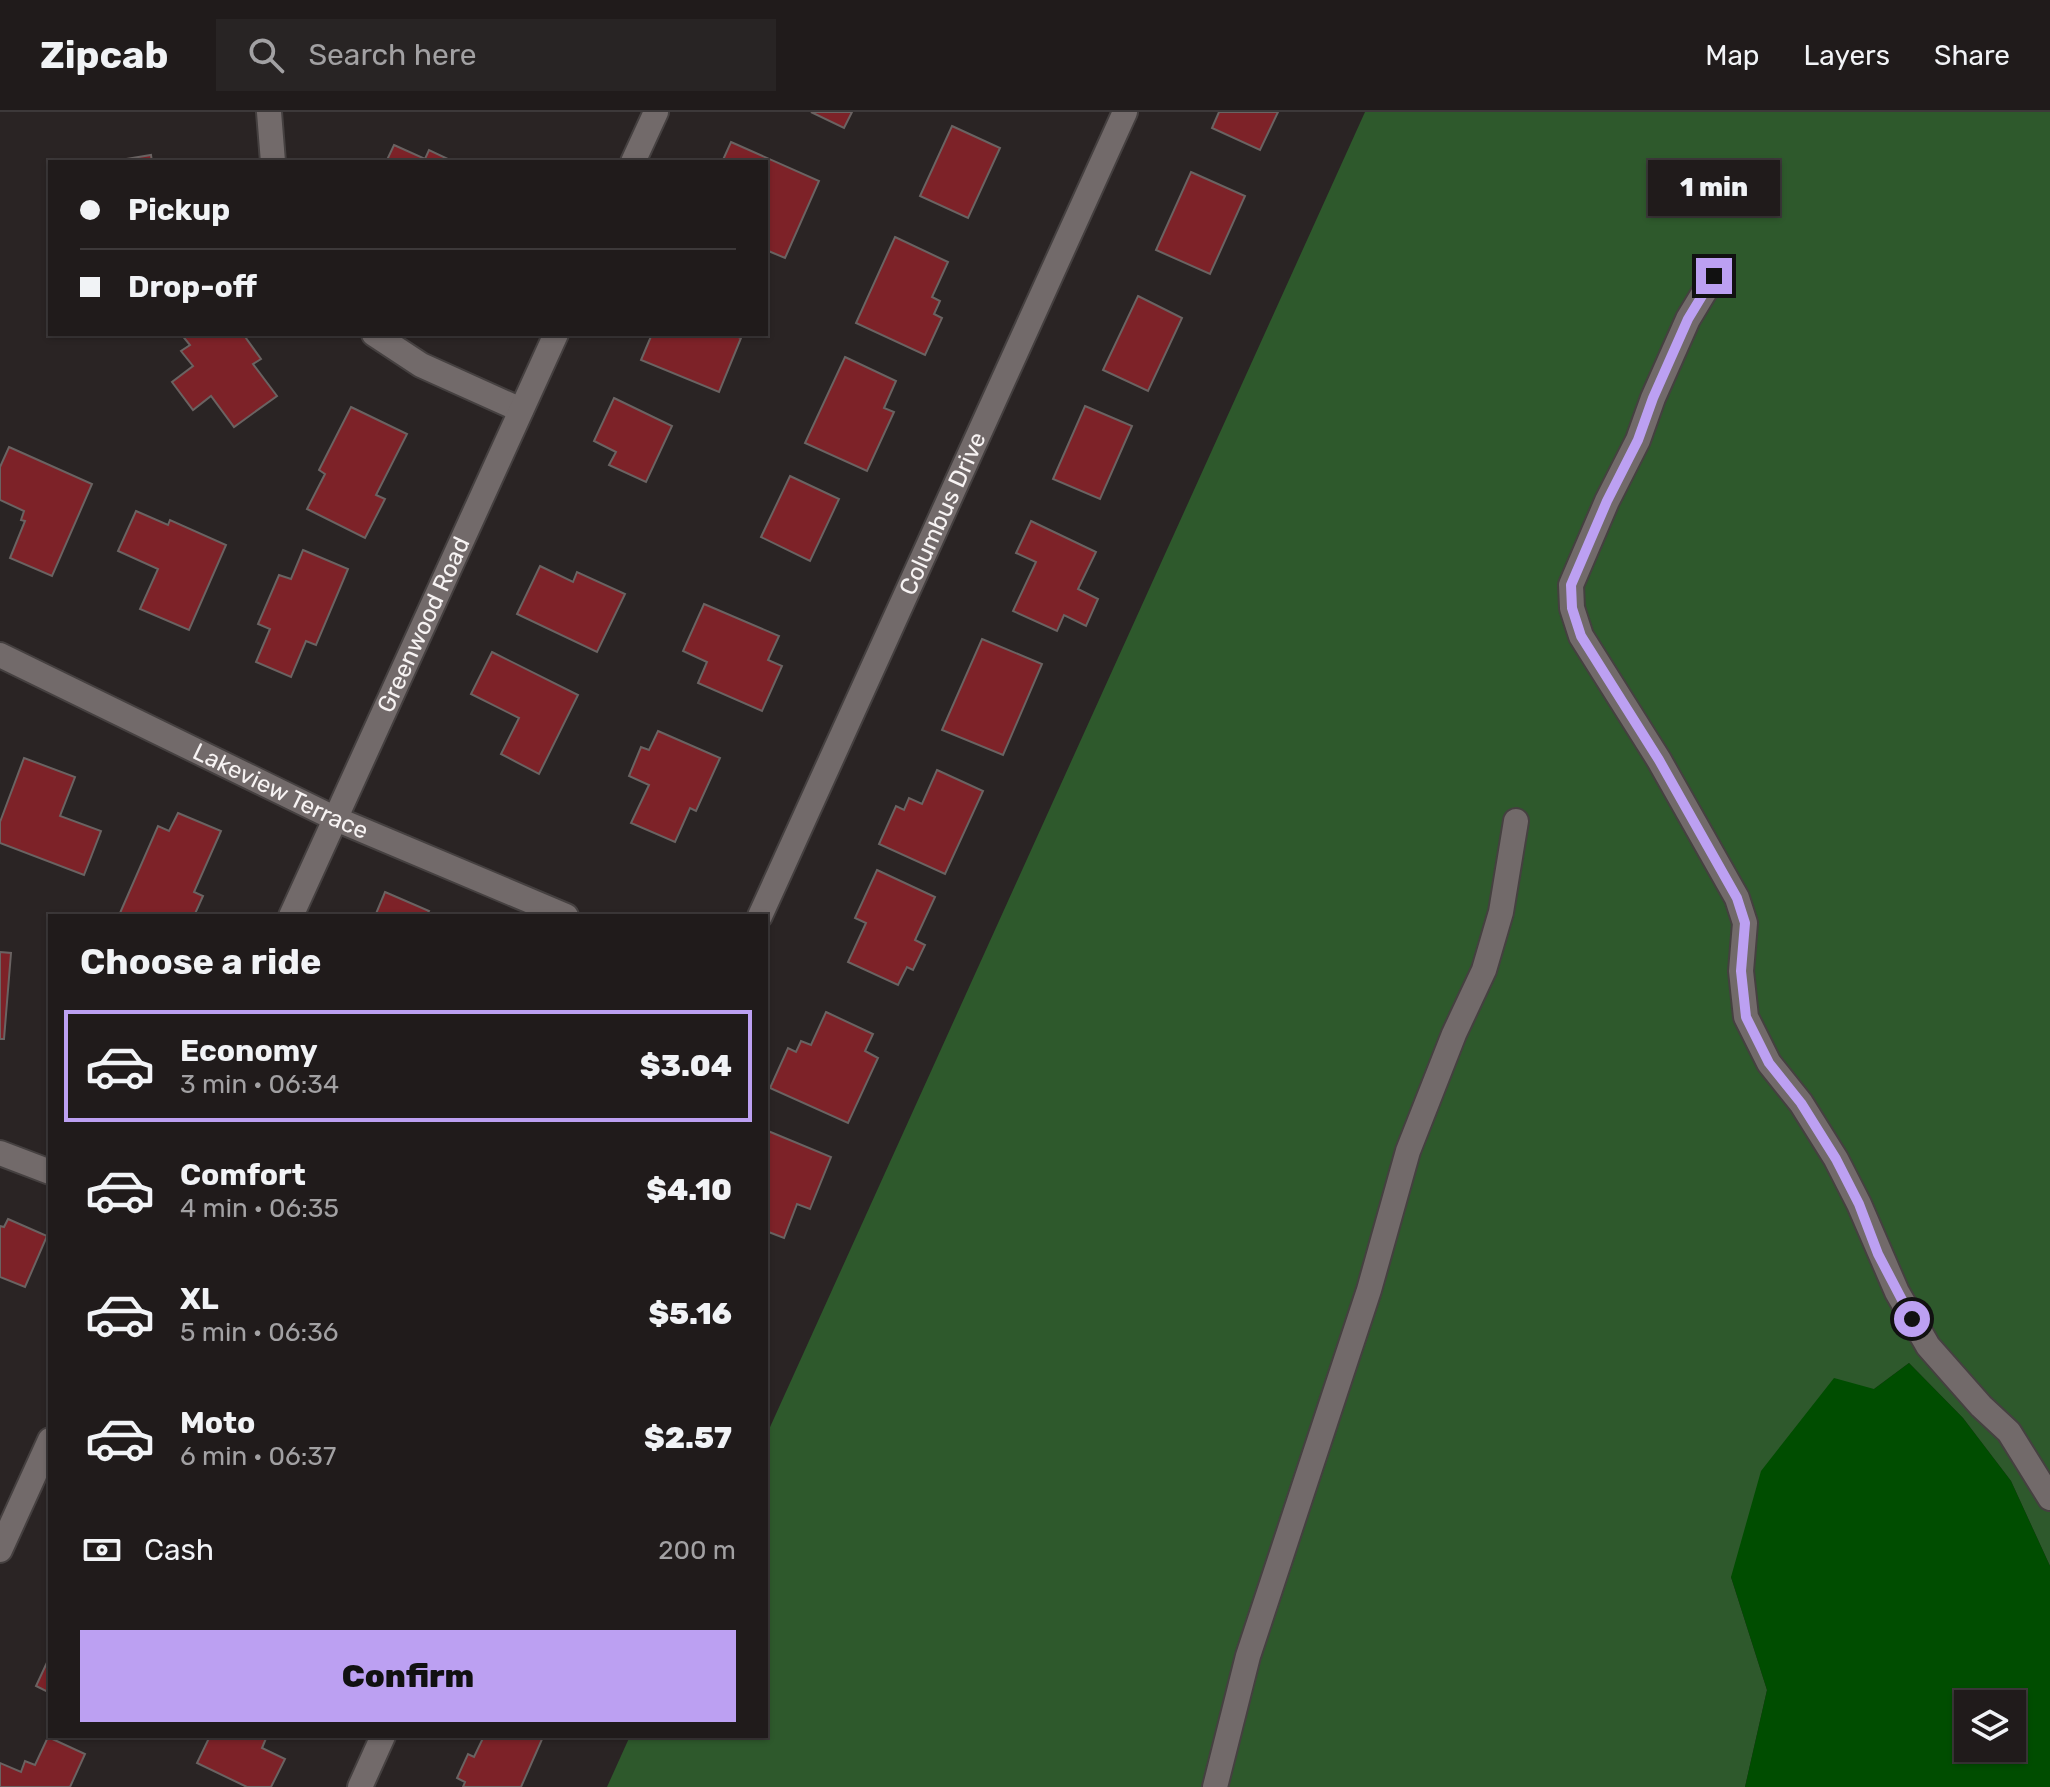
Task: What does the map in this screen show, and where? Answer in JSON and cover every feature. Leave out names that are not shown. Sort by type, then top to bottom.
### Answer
[{"type":"street","points":[[269,112],[273,160]]},
{"type":"street","points":[[634,160],[656,112]]},
{"type":"street","name":"Columbus Drive","points":[[761,914],[1125,112]]},
{"type":"street","points":[[1714,276],[1688,319],[1638,440],[1586,547],[1571,585],[1572,608],[1581,636],[1659,760],[1737,898],[1745,923],[1741,971],[1746,1017],[1769,1063],[1801,1103],[1836,1159],[1897,1292],[1928,1346],[1981,1406],[2009,1432],[2050,1498]]},
{"type":"street","points":[[377,336],[421,365],[521,410]]},
{"type":"street","name":"Greenwood Road","points":[[292,914],[555,336]]},
{"type":"street","name":"Lakeview Terrace","points":[[0,655],[336,819],[561,914]]},
{"type":"street","points":[[1215,1787],[1248,1656],[1369,1290],[1408,1151],[1454,1034],[1484,970],[1501,912],[1516,821]]},
{"type":"street","points":[[0,1153],[48,1171]]},
{"type":"street","points":[[0,1550],[48,1444]]},
{"type":"street","points":[[360,1787],[382,1738]]},
{"type":"shaded area","points":[[1365,112],[2050,112],[2050,1566],[2011,1481],[1963,1418],[1909,1363],[1874,1389],[1731,1577],[1767,1690],[1745,1787],[607,1787],[629,1738],[768,1738],[768,1432]]},
{"type":"shaded area","points":[[1909,1363],[1963,1418],[2011,1481],[2050,1566],[2050,1787],[1745,1787],[1767,1690],[1731,1577],[1761,1471],[1834,1378],[1874,1389]]},
{"type":"building","points":[[811,112],[852,112],[844,128]]},
{"type":"building","points":[[1219,112],[1278,112],[1260,150],[1212,128]]},
{"type":"building","points":[[952,126],[1000,148],[968,218],[920,196]]},
{"type":"building","points":[[731,142],[819,181],[785,258],[768,251],[768,160],[723,160]]},
{"type":"building","points":[[394,145],[425,159],[429,150],[448,159],[448,160],[387,160]]},
{"type":"building","points":[[151,155],[152,160],[120,160]]},
{"type":"building","points":[[1191,172],[1245,196],[1210,274],[1156,250]]},
{"type":"building","points":[[895,237],[948,262],[932,297],[940,301],[934,314],[942,318],[925,355],[856,323]]},
{"type":"building","points":[[1138,296],[1182,318],[1148,391],[1103,370]]},
{"type":"building","points":[[183,336],[244,336],[261,359],[253,364],[277,396],[234,427],[211,396],[193,410],[172,382],[193,366],[181,351],[190,345]]},
{"type":"building","points":[[651,336],[741,338],[719,392],[641,360]]},
{"type":"building","points":[[845,357],[896,381],[884,408],[894,412],[867,471],[805,443]]},
{"type":"building","points":[[614,398],[672,426],[646,482],[609,465],[616,452],[594,441]]},
{"type":"building","points":[[1085,406],[1132,426],[1100,499],[1053,479]]},
{"type":"building","points":[[351,407],[407,434],[376,495],[385,499],[365,538],[307,509],[325,474],[319,470]]},
{"type":"building","points":[[9,447],[92,484],[52,576],[10,558],[25,521],[21,520],[24,511],[0,500],[0,467]]},
{"type":"building","points":[[790,476],[839,499],[810,561],[761,537]]},
{"type":"building","points":[[136,511],[168,525],[170,520],[226,545],[189,630],[140,609],[158,569],[118,551]]},
{"type":"building","points":[[1031,521],[1096,552],[1078,589],[1098,599],[1086,626],[1064,615],[1057,631],[1013,611],[1036,562],[1016,553]]},
{"type":"building","points":[[303,550],[348,569],[316,645],[306,641],[291,677],[256,662],[270,629],[258,624],[279,575],[291,579]]},
{"type":"building","points":[[540,566],[573,582],[577,572],[625,594],[597,652],[517,614]]},
{"type":"building","points":[[704,604],[779,636],[768,660],[782,666],[762,711],[698,683],[707,662],[683,651]]},
{"type":"building","points":[[982,639],[1042,664],[1003,755],[942,730]]},
{"type":"building","points":[[492,652],[578,695],[539,774],[501,754],[519,718],[471,694]]},
{"type":"building","points":[[658,731],[720,758],[696,811],[690,808],[675,842],[631,823],[649,785],[629,776],[641,747],[649,750]]},
{"type":"building","points":[[24,758],[75,777],[60,816],[101,831],[84,875],[0,843],[0,822]]},
{"type":"building","points":[[937,770],[983,791],[945,874],[879,844],[896,806],[904,810],[909,798],[922,804]]},
{"type":"building","points":[[178,813],[221,831],[194,892],[203,896],[195,914],[120,913],[158,826],[169,831]]},
{"type":"building","points":[[877,870],[935,897],[915,940],[925,945],[913,970],[907,967],[898,985],[848,962],[866,923],[855,918]]},
{"type":"building","points":[[385,892],[429,911],[427,914],[376,914]]},
{"type":"building","points":[[0,952],[11,953],[4,1039],[0,1039]]},
{"type":"building","points":[[826,1012],[873,1034],[865,1051],[878,1058],[848,1123],[770,1088],[788,1048],[796,1052],[801,1041],[811,1045]]},
{"type":"building","points":[[768,1131],[831,1157],[810,1209],[797,1204],[784,1238],[768,1232]]},
{"type":"building","points":[[8,1219],[47,1236],[25,1287],[0,1277],[0,1226],[4,1227]]},
{"type":"building","points":[[48,1660],[48,1692],[36,1686]]},
{"type":"building","points":[[48,1737],[85,1754],[70,1787],[0,1787],[0,1763],[21,1772],[25,1761],[35,1765]]},
{"type":"building","points":[[209,1738],[266,1738],[262,1748],[285,1759],[271,1787],[247,1787],[197,1763]]},
{"type":"building","points":[[483,1738],[543,1738],[521,1787],[463,1787],[465,1782],[457,1778],[468,1754],[474,1757]]},
{"type":"route","points":[[1714,276],[1688,319],[1638,440],[1586,547],[1571,585],[1572,608],[1581,636],[1659,760],[1737,898],[1745,923],[1741,971],[1746,1017],[1769,1063],[1801,1103],[1836,1159],[1859,1204],[1878,1254],[1912,1319]]}]
